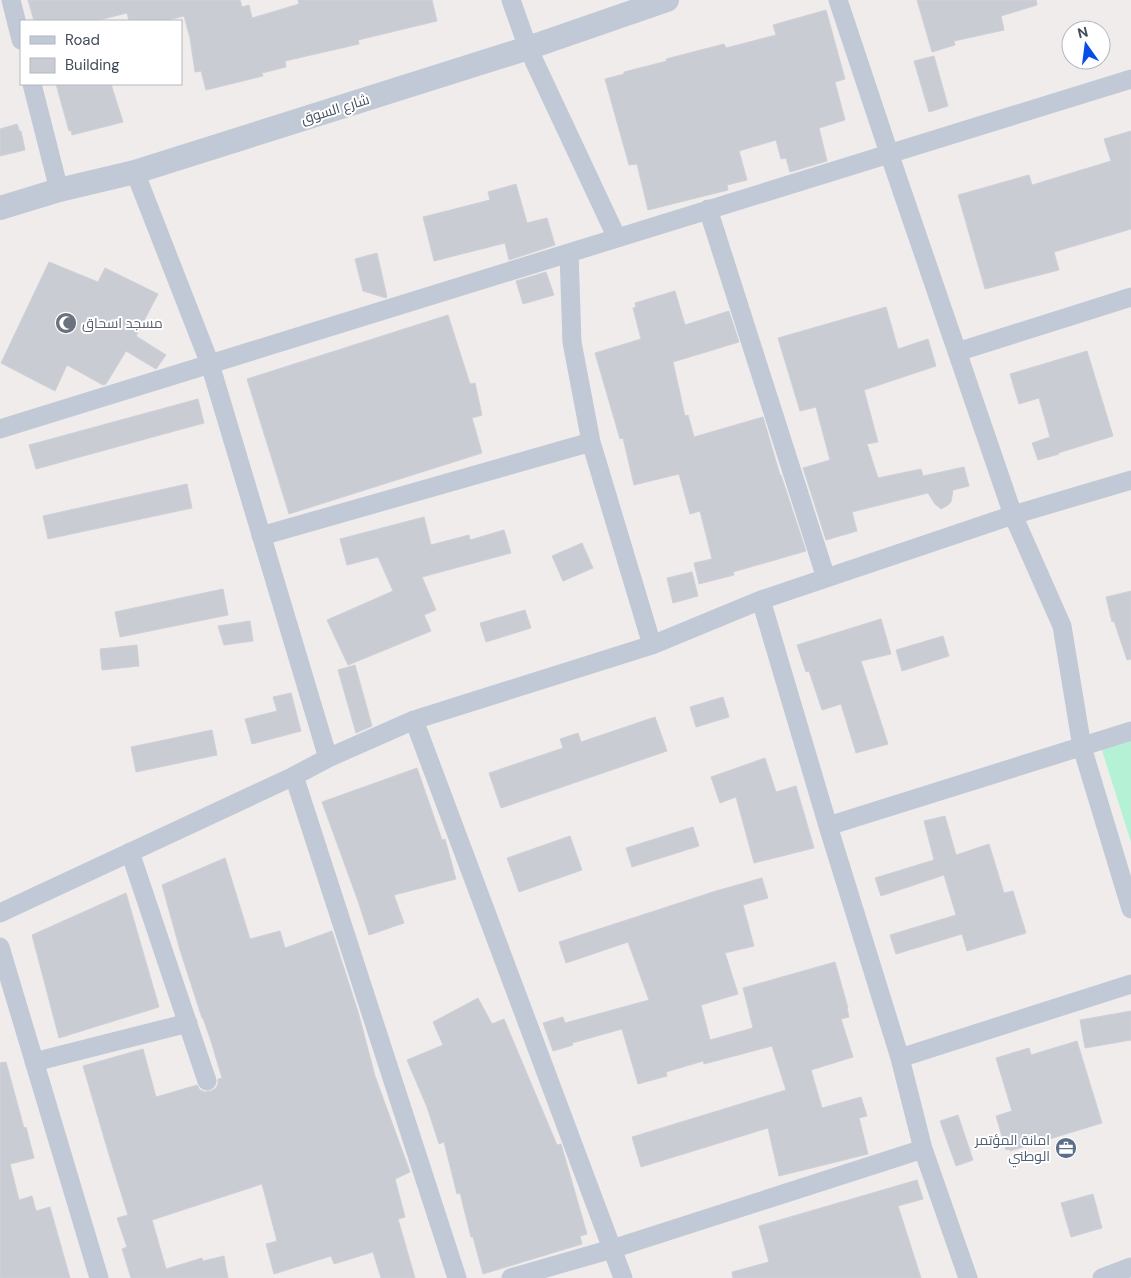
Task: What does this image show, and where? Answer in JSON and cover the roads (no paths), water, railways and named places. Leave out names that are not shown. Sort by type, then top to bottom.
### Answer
[{"type":"street","points":[[11,0],[20,36]]},
{"type":"street","points":[[511,0],[528,48],[617,238]]},
{"type":"street","name":"شارع السوق","points":[[0,208],[59,190],[135,172],[528,48],[668,0]]},
{"type":"street","points":[[838,0],[1013,515],[1062,626],[1082,747],[1131,909]]},
{"type":"street","points":[[0,429],[1131,79]]},
{"type":"street","points":[[32,85],[59,190]]},
{"type":"street","points":[[135,172],[210,364],[328,758]]},
{"type":"street","points":[[708,209],[826,578]]},
{"type":"street","points":[[569,254],[572,342],[591,442],[652,645]]},
{"type":"street","points":[[957,352],[1131,297]]},
{"type":"street","points":[[261,536],[591,442]]},
{"type":"street","points":[[0,913],[294,776],[328,758],[414,720],[652,645],[761,600],[1013,515],[1131,480]]},
{"type":"street","points":[[761,600],[828,826],[900,1058],[924,1149],[968,1278]]},
{"type":"street","points":[[414,720],[623,1278]]},
{"type":"street","points":[[828,826],[1131,731]]},
{"type":"street","points":[[294,776],[457,1278]]},
{"type":"street","points":[[130,852],[207,1082]]},
{"type":"street","points":[[0,947],[99,1278]]},
{"type":"street","points":[[900,1058],[1131,984]]},
{"type":"street","points":[[34,1062],[188,1023]]},
{"type":"street","points":[[511,1278],[612,1249],[924,1149]]},
{"type":"street","points":[[1102,1278],[1131,1268]]},
{"type":"place","name":"مسجد اسحاق","points":[[66,323]]},
{"type":"place","name":"امانة المؤتمر الوطني","points":[[1066,1148]]}]
